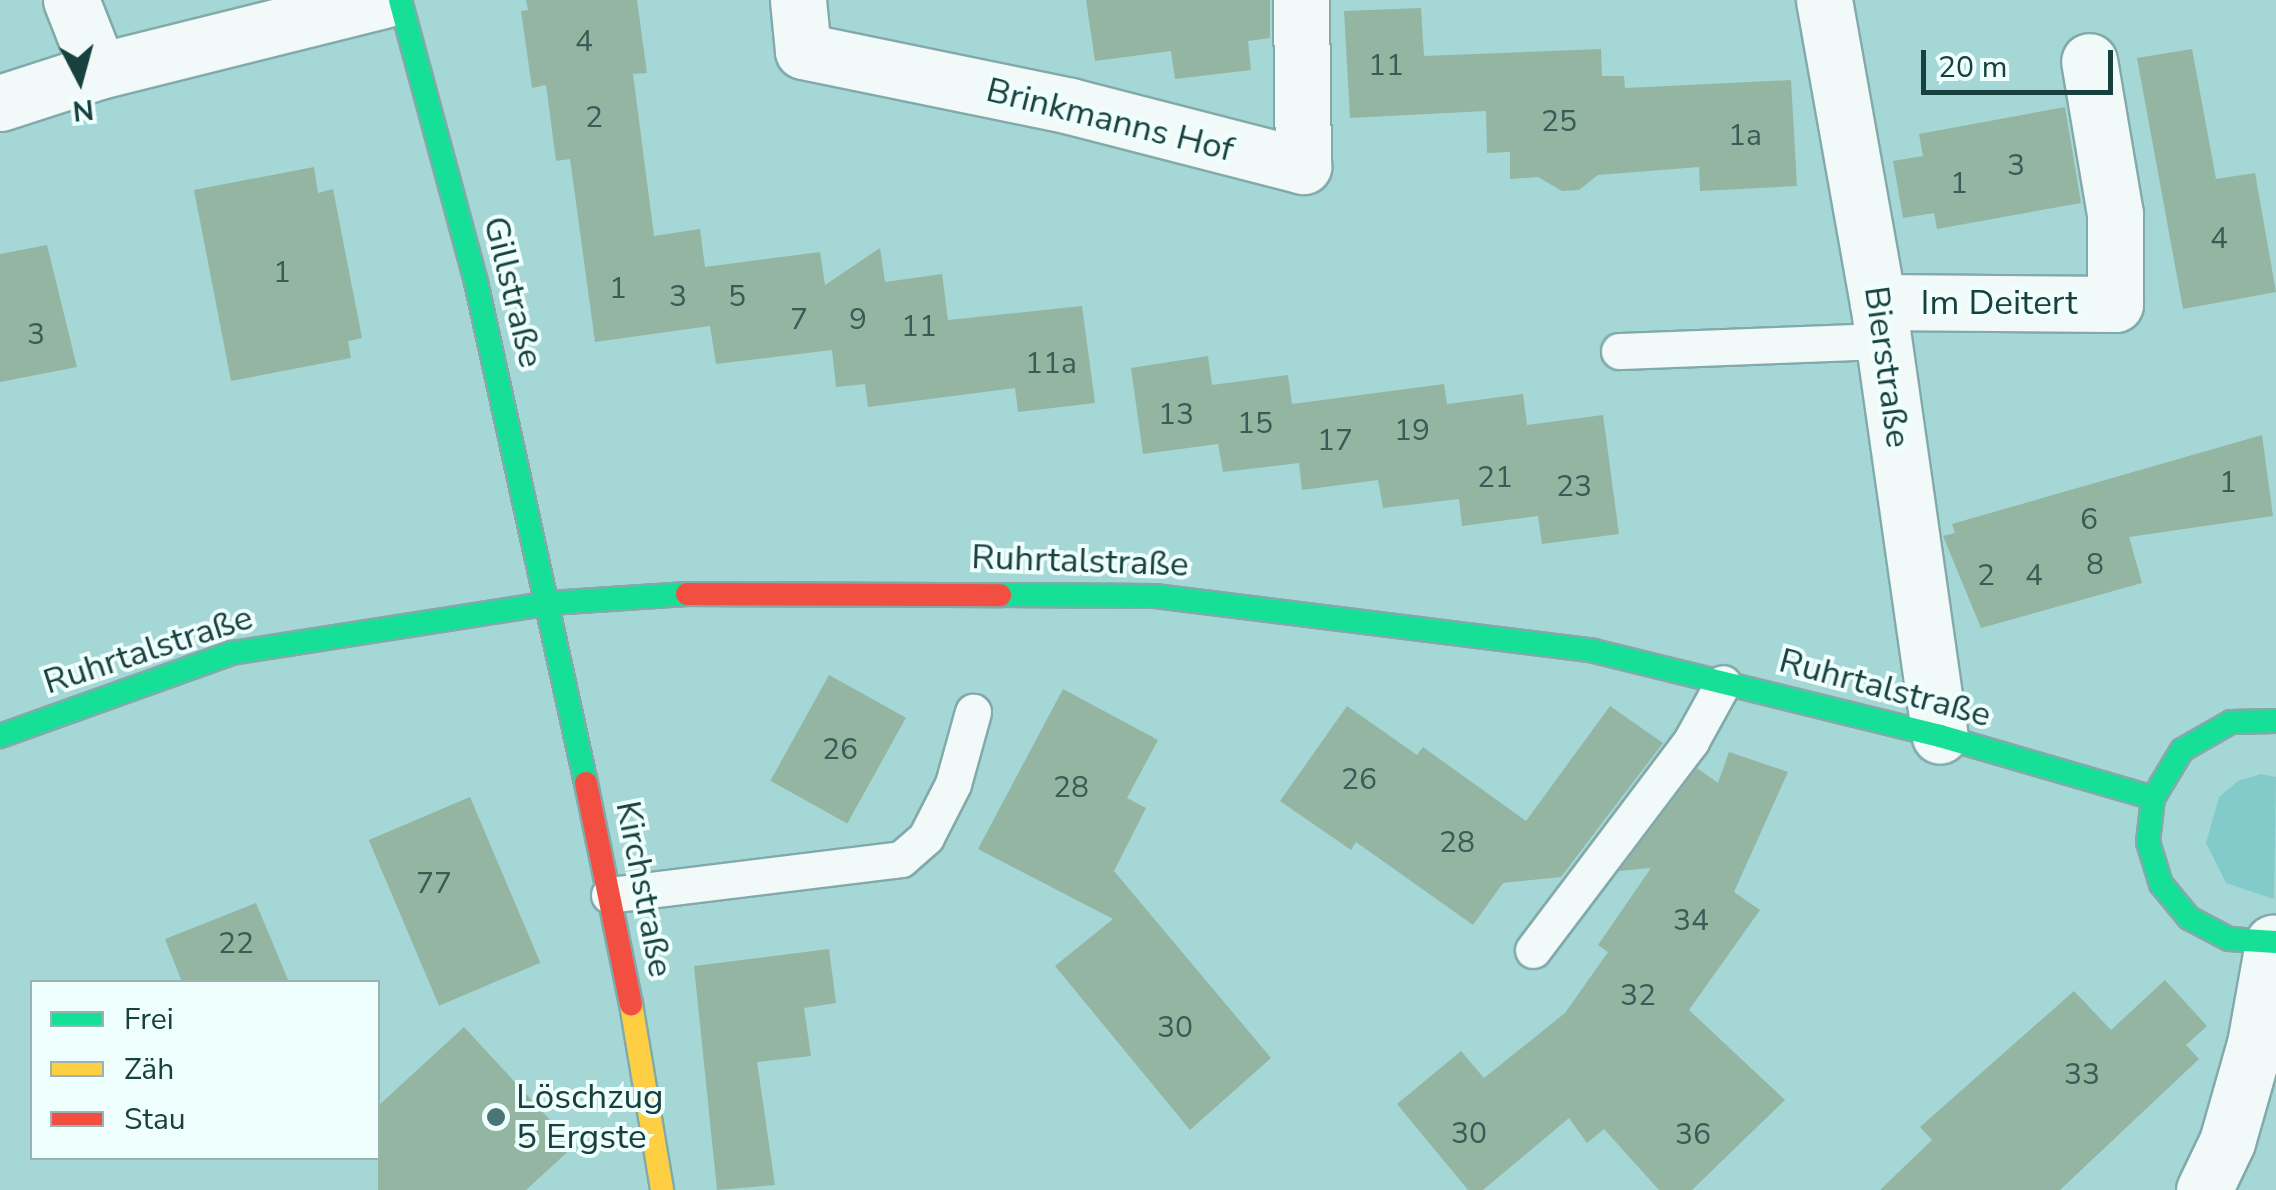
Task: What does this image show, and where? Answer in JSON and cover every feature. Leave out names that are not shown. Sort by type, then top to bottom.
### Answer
[{"type":"main road","name":"Gillstraße","points":[[400,0],[476,282],[550,603]]},
{"type":"main road","name":"Ruhrtalstraße","points":[[0,736],[232,652],[550,603],[743,592],[1155,596],[1594,651],[1940,736],[2153,798]]},
{"type":"main road","name":"Kirchstraße","points":[[550,603],[609,895],[662,1190]]},
{"type":"main road","points":[[2274,943],[2228,939],[2180,907],[2161,884],[2148,842],[2153,798],[2182,750],[2232,722],[2276,721]]},
{"type":"street","points":[[71,0],[99,71]]},
{"type":"street","points":[[0,103],[99,71],[383,0]]},
{"type":"street","name":"Brinkmanns Hof","points":[[798,0],[803,51],[1070,106],[1304,166],[1301,0]]},
{"type":"street","name":"Bierstraße","points":[[1824,0],[1880,322],[1940,736]]},
{"type":"street","name":"Im Deitert","points":[[1880,322],[2115,304],[2115,214],[2089,60]]},
{"type":"street","points":[[2204,1190],[2227,1142],[2255,1044],[2274,943]]},
{"type":"lane","points":[[1619,351],[1880,322]]},
{"type":"lane","points":[[1533,950],[1691,742],[1723,683]]},
{"type":"lane","points":[[609,895],[901,859],[926,837],[952,784],[973,712]]},
{"type":"shaded area","points":[[2261,774],[2276,777],[2274,899],[2226,883],[2206,843],[2219,797],[2238,781]]},
{"type":"building","points":[[526,0],[637,0],[647,73],[633,74],[654,236],[700,229],[705,267],[820,252],[825,285],[880,248],[885,282],[942,274],[948,320],[1082,306],[1095,403],[1018,412],[1015,388],[868,407],[865,384],[836,387],[832,350],[716,364],[710,326],[595,342],[570,159],[556,161],[546,85],[532,88],[521,11],[528,10]]},
{"type":"building","points":[[1086,0],[1270,0],[1270,38],[1248,41],[1251,70],[1175,79],[1171,51],[1095,61]]},
{"type":"building","points":[[1421,8],[1424,56],[1601,49],[1602,76],[1624,76],[1625,88],[1791,80],[1797,186],[1700,191],[1699,167],[1598,175],[1579,190],[1562,191],[1538,177],[1510,179],[1510,152],[1487,153],[1486,111],[1350,118],[1344,11]]},
{"type":"building","points":[[2192,49],[2216,179],[2255,173],[2276,292],[2183,309],[2137,58]]},
{"type":"building","points":[[2065,107],[2081,203],[1937,229],[1934,213],[1903,218],[1893,161],[1923,156],[1919,134]]},
{"type":"building","points":[[314,167],[318,193],[333,189],[362,338],[348,341],[351,358],[231,381],[194,190]]},
{"type":"building","points":[[47,245],[77,367],[0,382],[0,254]]},
{"type":"building","points":[[1208,356],[1212,385],[1288,375],[1292,404],[1444,384],[1447,404],[1523,394],[1527,425],[1603,415],[1619,534],[1542,544],[1538,516],[1462,526],[1459,499],[1383,508],[1378,480],[1302,490],[1299,463],[1223,472],[1218,444],[1143,454],[1131,368]]},
{"type":"building","points":[[2262,435],[2273,516],[2129,537],[2142,583],[1981,628],[1943,536],[1955,533],[1952,524]]},
{"type":"building","points":[[829,675],[906,718],[847,823],[770,781]]},
{"type":"building","points":[[1063,689],[1158,740],[1127,798],[1146,808],[1114,871],[1271,1058],[1190,1130],[1055,966],[1113,919],[978,849]]},
{"type":"building","points":[[1347,706],[1417,755],[1423,747],[1526,821],[1610,706],[1663,743],[1561,877],[1503,883],[1473,925],[1356,842],[1351,850],[1280,801]]},
{"type":"building","points":[[1729,752],[1788,772],[1734,892],[1760,910],[1689,1010],[1785,1100],[1692,1190],[1659,1190],[1604,1129],[1587,1143],[1569,1118],[1483,1190],[1468,1190],[1397,1104],[1461,1051],[1484,1078],[1565,1013],[1608,952],[1598,945],[1651,868],[1619,871],[1697,768],[1718,783]]},
{"type":"building","points":[[470,797],[540,963],[439,1006],[369,840]]},
{"type":"building","points":[[256,903],[288,980],[181,980],[165,939]]},
{"type":"building","points":[[829,949],[836,1003],[804,1008],[811,1056],[757,1062],[775,1185],[717,1190],[694,966]]},
{"type":"building","points":[[2165,980],[2207,1026],[2186,1045],[2199,1059],[2060,1190],[1880,1190],[1932,1140],[1920,1127],[2074,991],[2111,1030]]},
{"type":"building","name":"Löschzug 5 Ergste","points":[[464,1027],[574,1146],[526,1190],[378,1190],[380,1104]]},
{"type":"traffic: fast","points":[[400,0],[476,282],[586,783]]},
{"type":"traffic: fast","points":[[0,736],[232,653],[550,603],[687,594]]},
{"type":"traffic: fast","points":[[1000,595],[1155,596],[1594,651],[1940,736],[2153,798]]},
{"type":"traffic: fast","points":[[2276,721],[2231,722],[2182,750],[2153,798],[2148,842],[2161,884],[2189,918],[2229,939],[2276,942]]},
{"type":"traffic: slow","points":[[631,1004],[662,1190]]},
{"type":"traffic: jam","points":[[687,594],[1000,595]]},
{"type":"traffic: jam","points":[[586,783],[631,1004]]},
{"type":"place","name":"Löschzug 5 Ergste","points":[[496,1117]]}]
